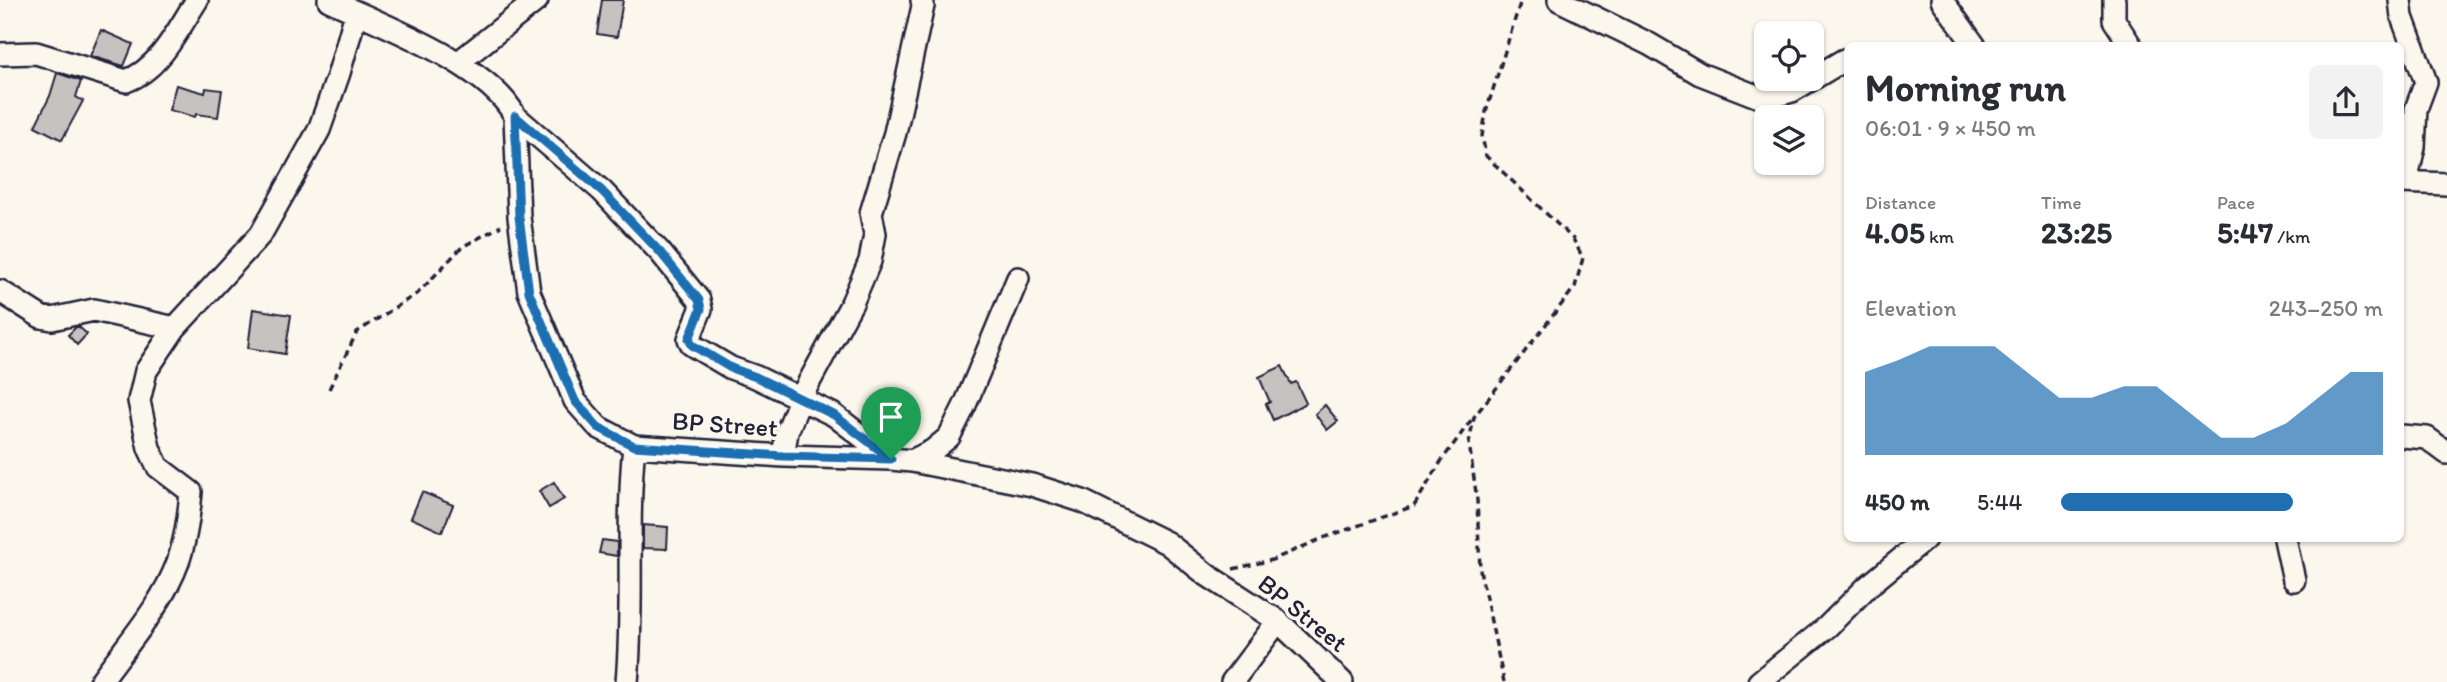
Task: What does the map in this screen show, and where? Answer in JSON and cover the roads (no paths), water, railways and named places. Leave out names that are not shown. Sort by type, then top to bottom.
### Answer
[{"type":"street","points":[[0,54],[36,53],[126,81],[141,76],[155,63],[197,0]]},
{"type":"street","points":[[329,0],[459,62],[493,88],[508,103],[515,116],[602,191],[660,252],[699,300],[701,309],[689,339],[692,345],[731,368],[802,397],[834,415],[891,459]]},
{"type":"street","points":[[459,62],[537,0]]},
{"type":"street","points":[[783,456],[787,432],[802,397],[852,303],[870,261],[875,234],[871,213],[895,133],[923,6],[922,0]]},
{"type":"street","points":[[1559,0],[1649,44],[1700,74],[1764,99],[1792,91],[1844,60]]},
{"type":"street","points":[[1942,0],[1972,42]]},
{"type":"street","points":[[2115,0],[2114,20],[2128,42]]},
{"type":"street","points":[[2400,0],[2402,17],[2426,82],[2416,109],[2414,147],[2404,182],[2447,184]]},
{"type":"street","points":[[100,682],[160,597],[177,564],[186,535],[191,492],[158,467],[149,449],[139,401],[146,371],[174,328],[261,234],[319,130],[356,13]]},
{"type":"street","name":"BP Street","points":[[515,116],[519,217],[529,292],[575,401],[598,427],[634,446],[912,461],[1032,485],[1082,501],[1167,543],[1207,575],[1278,621],[1342,682]]},
{"type":"street","points":[[912,461],[932,451],[949,437],[1018,278]]},
{"type":"street","points":[[0,291],[41,317],[52,319],[94,310],[174,328]]},
{"type":"street","points":[[2404,436],[2427,438],[2447,453]]},
{"type":"street","points":[[627,682],[631,638],[631,479],[634,446]]},
{"type":"street","points":[[1759,682],[1828,626],[1867,587],[1921,542]]},
{"type":"street","points":[[2286,542],[2294,580]]},
{"type":"street","points":[[1232,682],[1278,621]]}]
